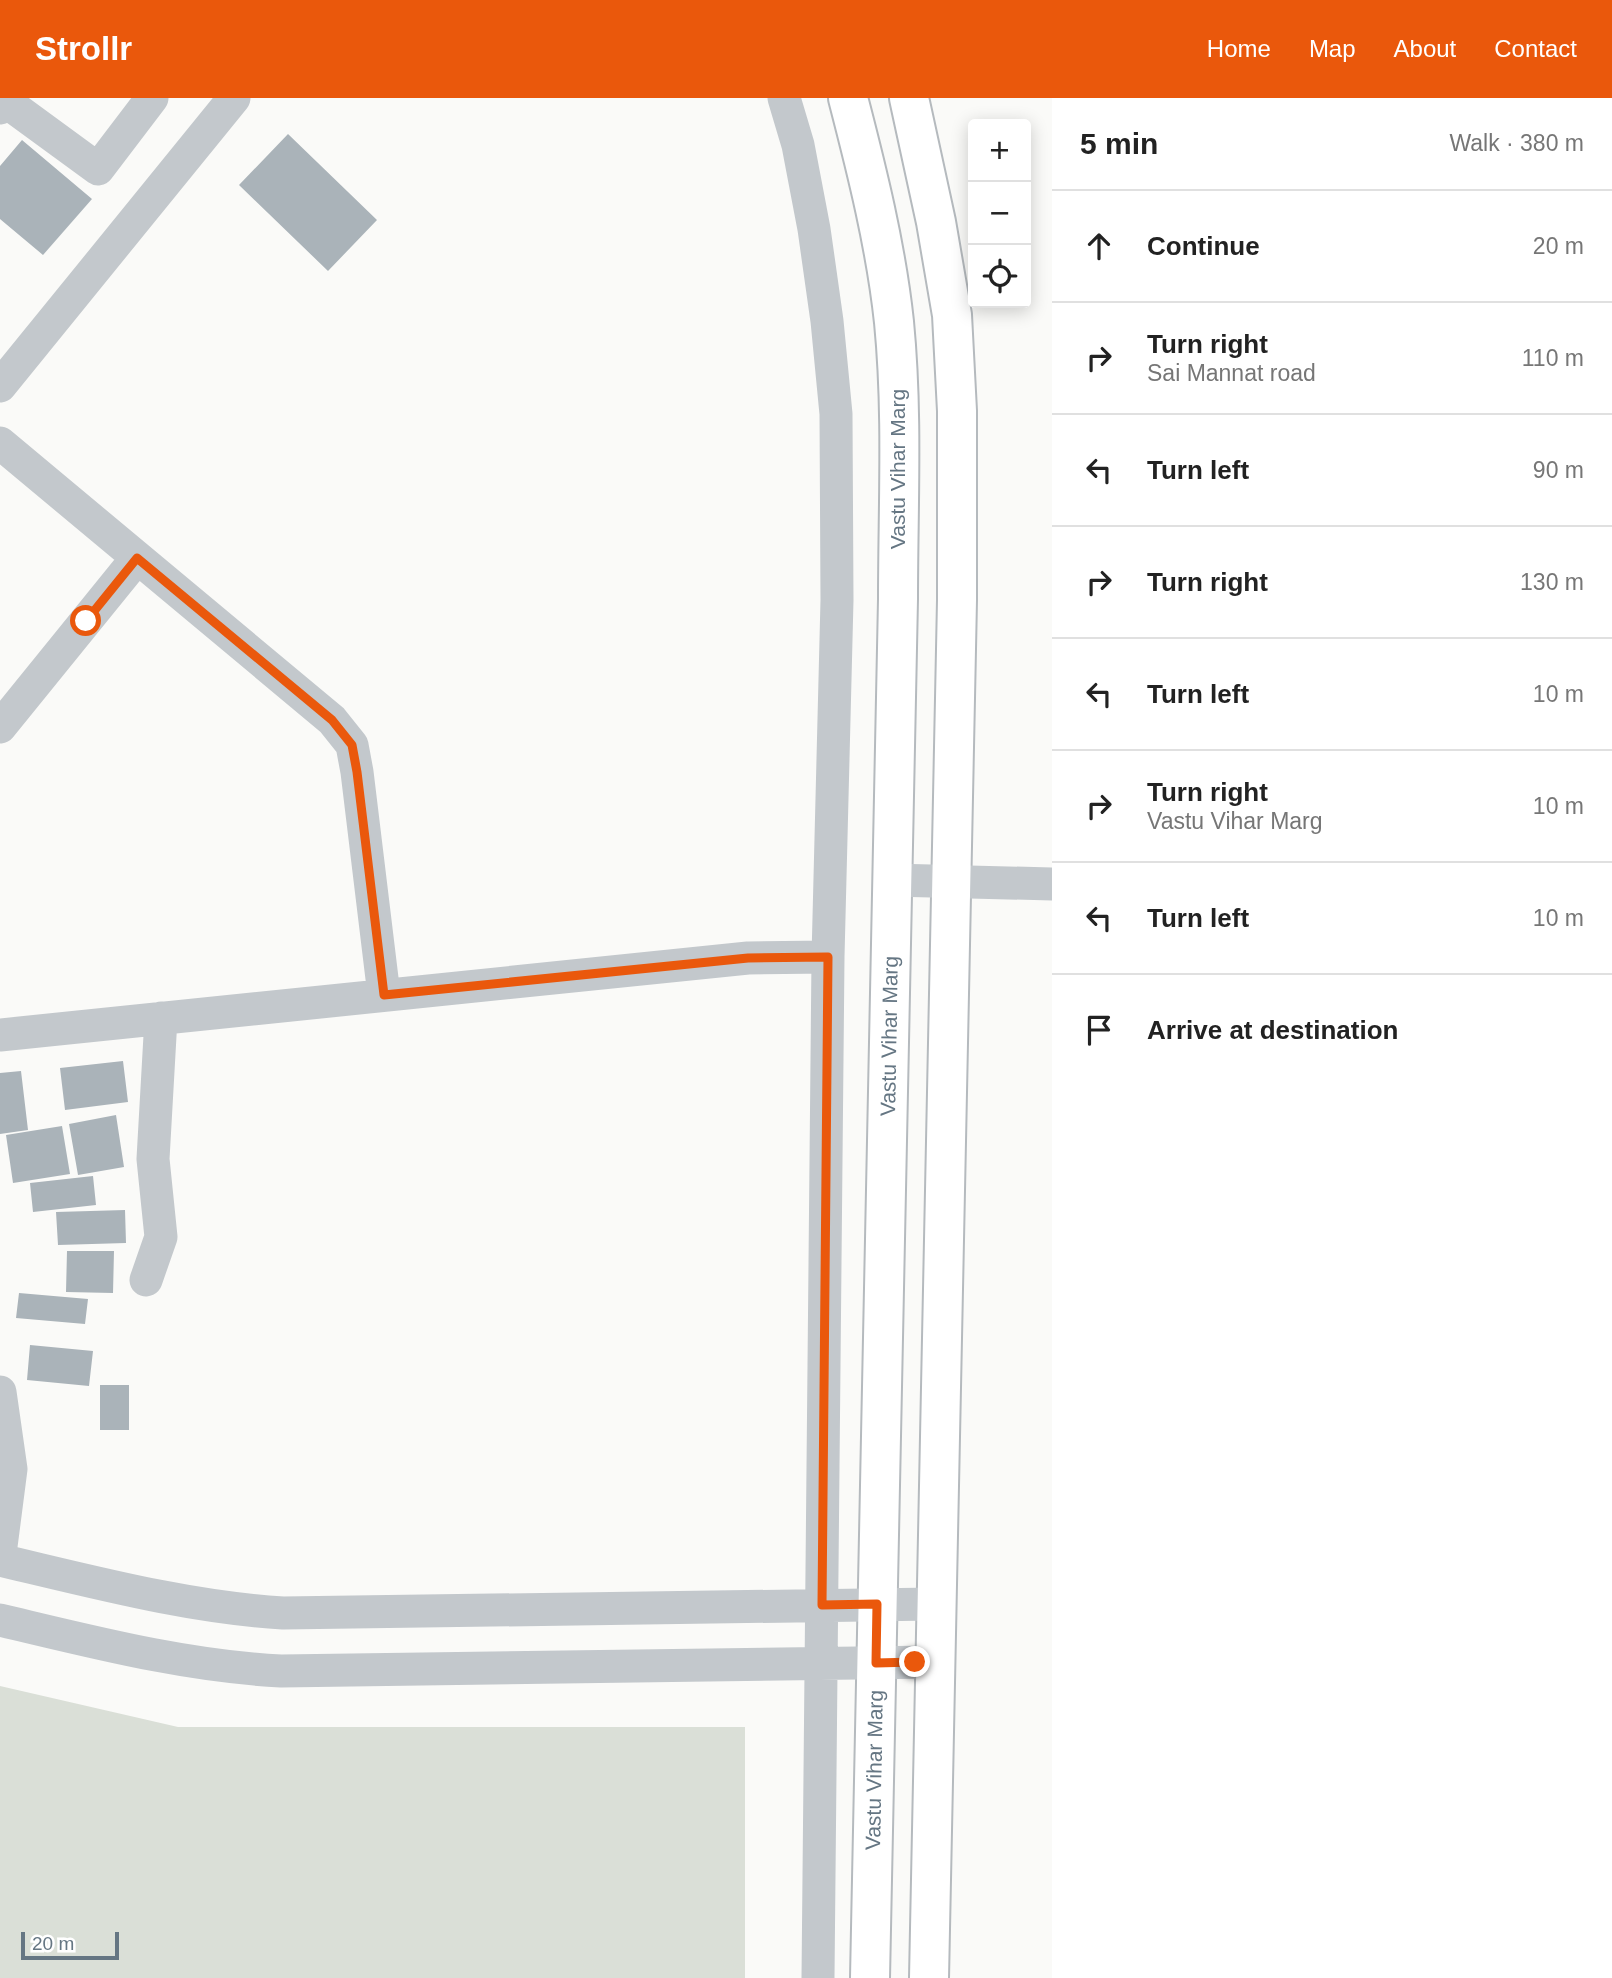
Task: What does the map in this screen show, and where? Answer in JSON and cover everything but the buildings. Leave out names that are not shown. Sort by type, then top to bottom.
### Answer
[{"type":"main road","name":"Vastu Vihar Marg","points":[[848,98],[879,233],[894,321],[899,412],[898,599],[870,1978]]},
{"type":"main road","points":[[909,98],[936,222],[952,315],[957,411],[957,573],[929,1978]]},
{"type":"street","points":[[0,108],[5,101],[98,169],[152,98]]},
{"type":"street","points":[[0,386],[234,98]]},
{"type":"street","points":[[784,98],[797,145],[814,229],[836,414],[837,600],[828,957],[818,1978]]},
{"type":"street","points":[[0,443],[332,720],[352,745],[384,995]]},
{"type":"street","points":[[0,727],[137,558]]},
{"type":"street","points":[[892,880],[1052,884]]},
{"type":"street","points":[[0,1035],[748,958],[828,957]]},
{"type":"street","points":[[146,1280],[161,1237],[153,1159],[161,1018]]},
{"type":"street","points":[[0,1392],[10,1469],[0,1554]]},
{"type":"street","points":[[0,1560],[161,1597],[232,1609],[283,1613],[935,1604]]},
{"type":"street","points":[[0,1620],[148,1655],[239,1669],[281,1671],[934,1662]]},
{"type":"shaded area","points":[[0,1686],[178,1727],[745,1727],[745,1978],[0,1978]]},
{"type":"route","points":[[86,621],[137,558],[332,720],[352,745],[384,995],[748,958],[828,957],[822,1605],[877,1604],[876,1663],[915,1662]]}]
